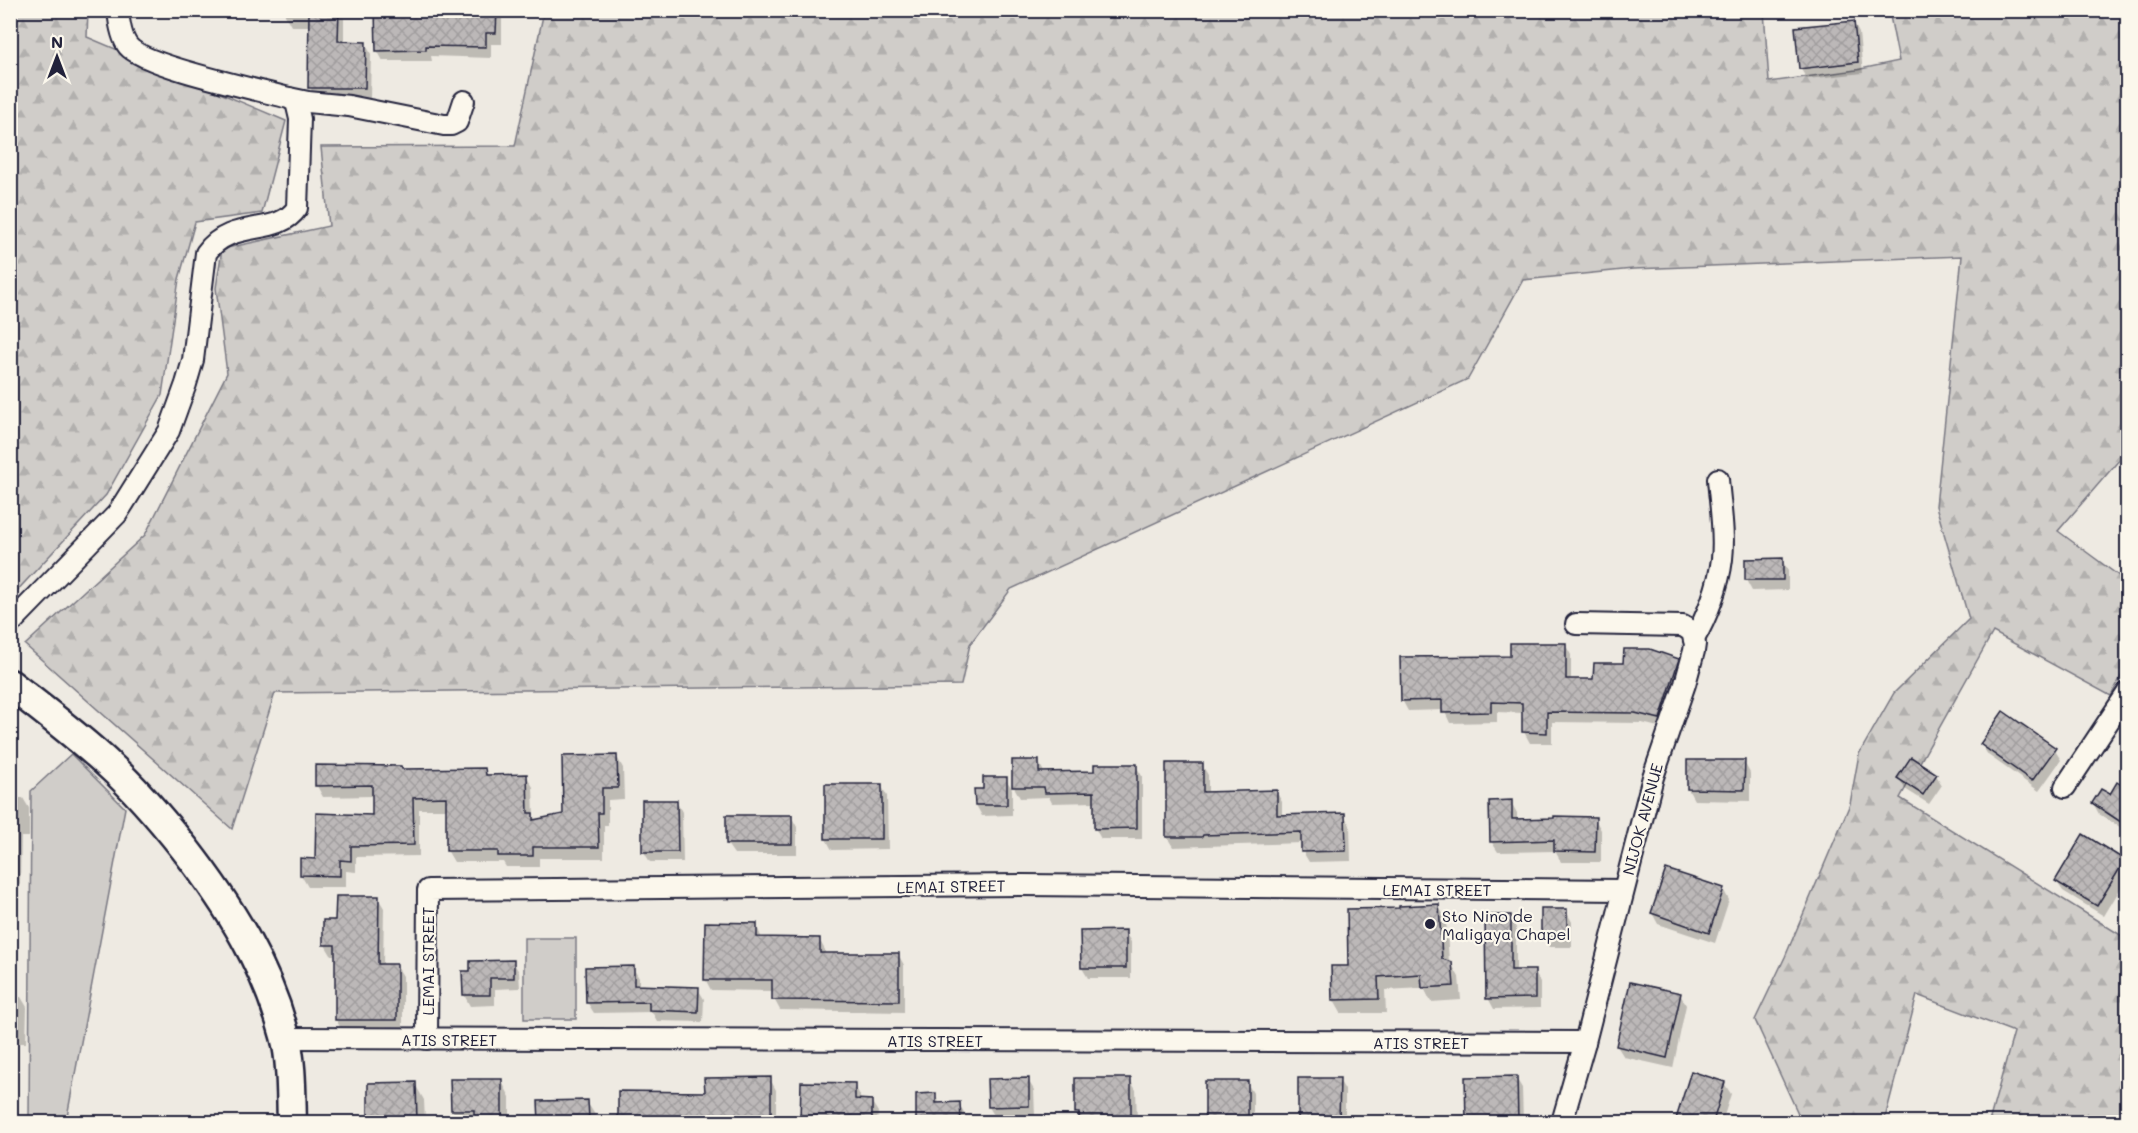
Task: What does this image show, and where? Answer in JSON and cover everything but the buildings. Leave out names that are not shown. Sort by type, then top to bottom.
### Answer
[{"type":"main road","points":[[10,684],[109,764],[168,828],[221,898],[244,934],[260,967],[285,1038],[292,1122]]},
{"type":"street","points":[[118,10],[128,47],[145,57],[168,66],[289,98],[349,106],[444,125],[457,122],[464,101]]},
{"type":"street","points":[[10,624],[117,514],[169,431],[193,360],[206,253],[212,244],[230,233],[270,225],[292,215],[297,208],[300,119],[296,102],[289,98]]},
{"type":"street","name":"NIJOK AVENUE","points":[[1562,1122],[1585,1042],[1653,777],[1685,684],[1694,651],[1694,639],[1706,613],[1722,559],[1718,479]]},
{"type":"street","points":[[1576,624],[1683,626],[1690,629],[1694,639]]},
{"type":"street","points":[[2065,787],[2127,692]]},
{"type":"street","name":"LEMAI STREET","points":[[427,1039],[428,890],[1023,885],[1623,890]]},
{"type":"street","name":"ATIS STREET","points":[[285,1038],[1585,1042]]},
{"type":"green space","points":[[11,11],[88,11],[87,37],[286,121],[262,213],[195,222],[179,279],[162,395],[106,495],[11,597]]},
{"type":"green space","points":[[544,11],[1764,11],[1769,82],[1856,70],[1899,61],[1889,11],[2127,11],[2127,451],[2058,531],[2127,582],[2127,665],[2111,696],[1993,632],[1900,798],[2127,939],[2127,1122],[1989,1122],[2014,1032],[1917,995],[1884,1122],[1802,1122],[1755,1020],[1785,957],[1850,804],[1859,754],[1894,693],[1969,619],[1936,506],[1962,256],[1633,269],[1523,280],[1468,379],[1011,589],[970,644],[961,685],[275,693],[232,829],[25,645],[145,535],[227,373],[216,288],[222,249],[329,226],[321,147],[515,146]]},
{"type":"green space","points":[[71,754],[125,808],[66,1122],[29,1122],[31,791]]},
{"type":"green space","points":[[524,938],[576,938],[576,1019],[524,1019]]},
{"type":"place","name":"Sto Nino de Maligaya Chapel","points":[[1430,924]]}]
